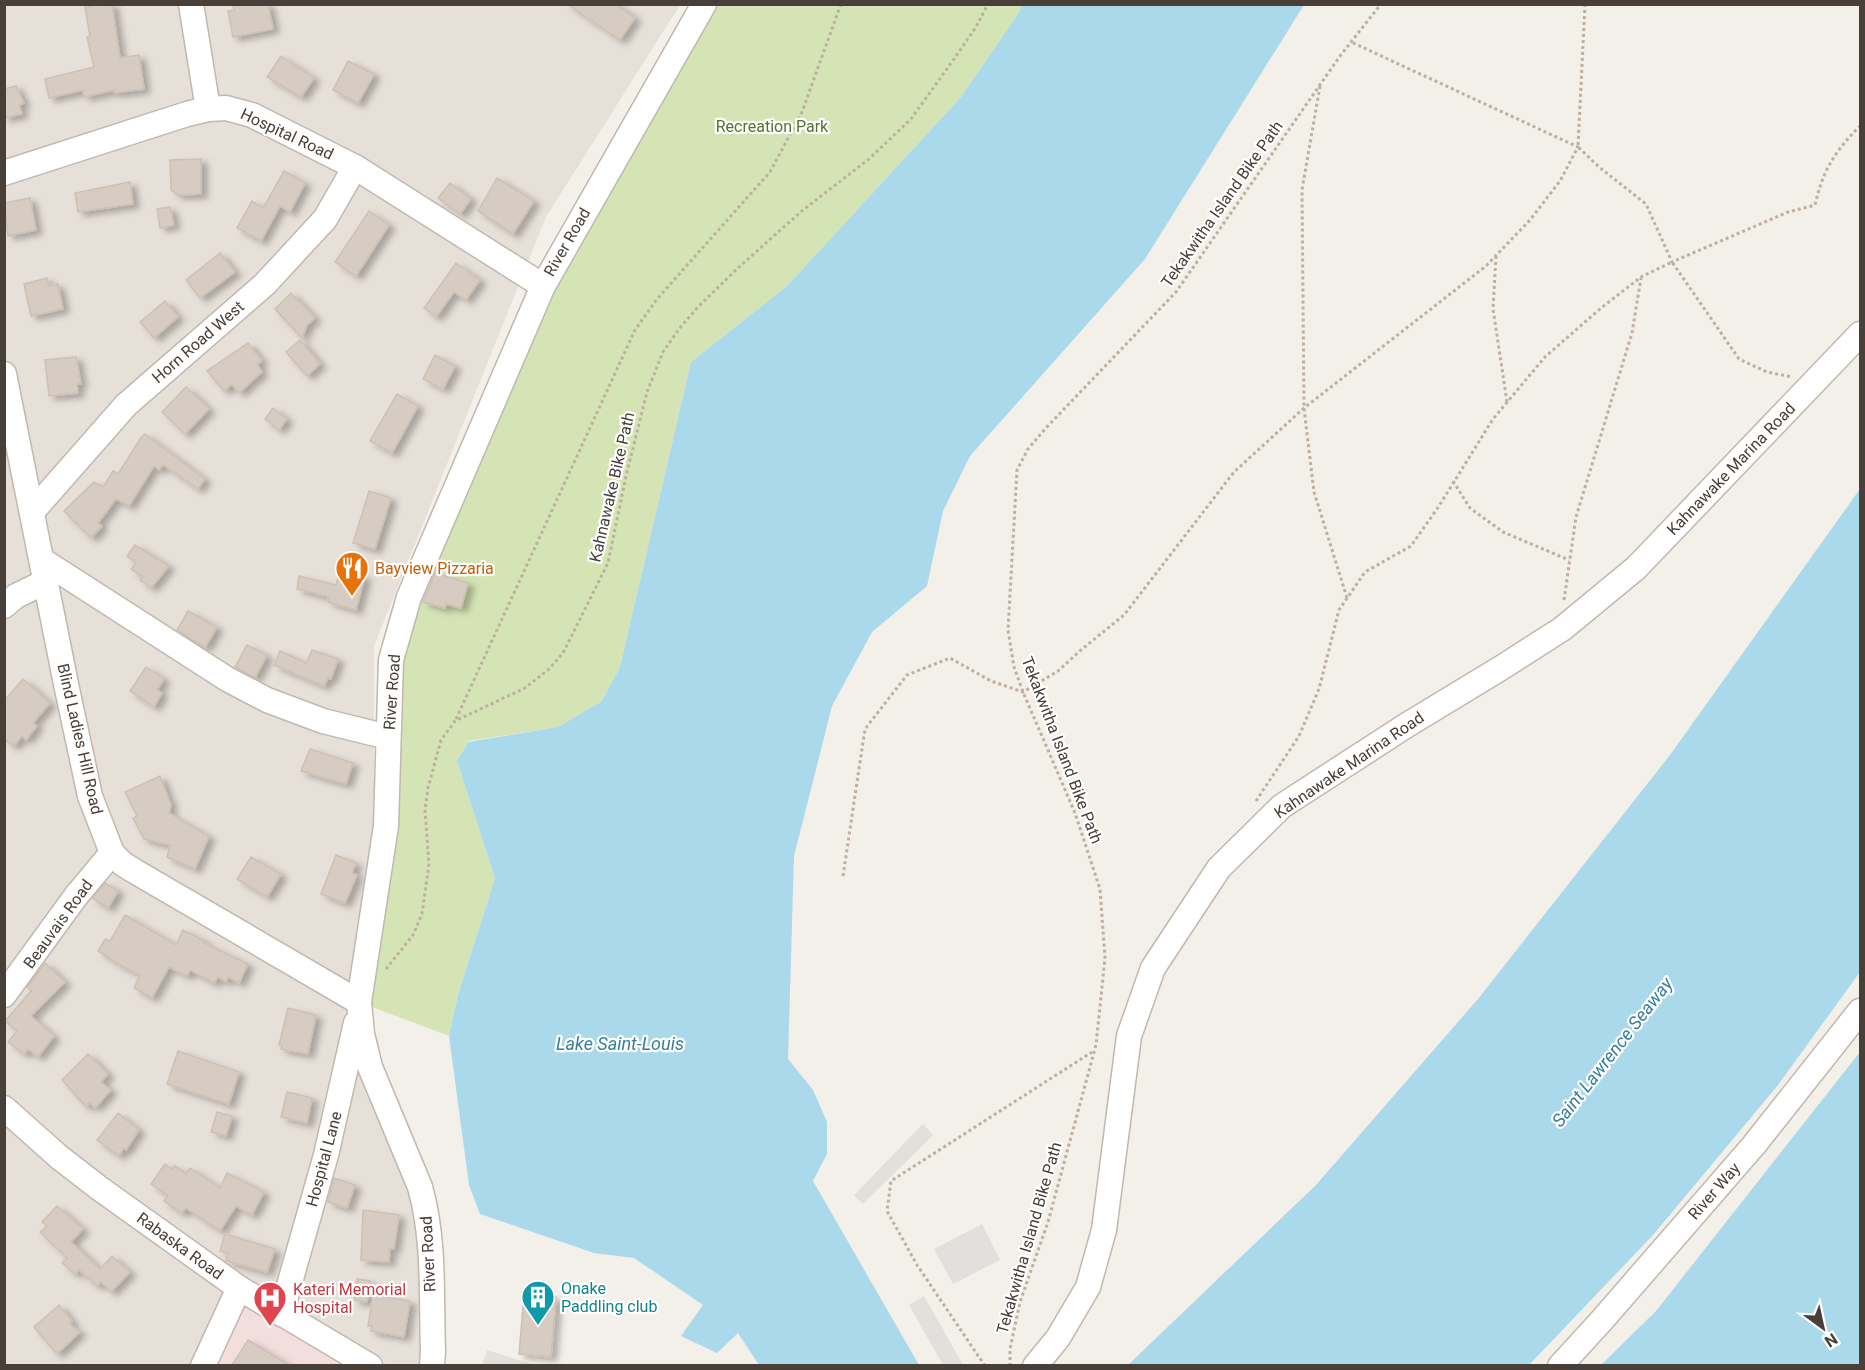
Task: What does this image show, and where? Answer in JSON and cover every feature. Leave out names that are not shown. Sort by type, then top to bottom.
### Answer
[{"type":"street","points":[[191,4],[208,109]]},
{"type":"street","name":"River Road","points":[[432,1365],[431,1251],[425,1206],[420,1187],[370,1068],[362,1034],[359,1002],[386,826],[391,660],[409,597],[543,286],[704,4]]},
{"type":"street","name":"Hospital Road","points":[[4,173],[208,109],[226,108],[252,115],[356,167],[543,286]]},
{"type":"street","name":"Horn Road West","points":[[32,512],[126,405],[265,284],[325,219],[356,167]]},
{"type":"street","name":"Kahnawake Marina Road","points":[[1035,1365],[1058,1338],[1088,1287],[1104,1230],[1129,1036],[1153,968],[1219,868],[1282,806],[1562,629],[1636,568],[1860,334]]},
{"type":"street","name":"Blind Ladies Hill Road","points":[[4,374],[90,796],[111,852]]},
{"type":"street","points":[[4,606],[45,571],[227,679],[267,700],[323,721],[388,737]]},
{"type":"street","points":[[111,852],[123,864],[136,872],[359,1002]]},
{"type":"street","name":"Beauvais Road","points":[[4,995],[111,852]]},
{"type":"street","name":"Hospital Lane","points":[[281,1314],[326,1155],[351,1051],[359,1002]]},
{"type":"street","name":"River Way","points":[[1560,1365],[1603,1319],[1754,1145],[1860,1011]]},
{"type":"street","name":"Rabaska Road","points":[[4,1108],[59,1157],[99,1188],[239,1288],[370,1365]]},
{"type":"street","points":[[202,1365],[239,1288]]},
{"type":"path","points":[[384,972],[413,935],[422,914],[429,864],[425,810],[428,788],[441,740],[455,720],[635,330],[657,299],[770,172],[802,112],[841,4]]},
{"type":"path","name":"Kahnawake Bike Path","points":[[455,720],[525,688],[549,669],[563,653],[608,563],[647,392],[654,372],[671,340],[698,307],[747,260],[803,210],[869,159],[911,119],[960,51],[988,4]]},
{"type":"path","name":"Tekakwitha Island Bike Path","points":[[1010,1365],[1010,1349],[1020,1302],[1048,1222],[1094,1052],[1105,958],[1100,889],[1075,813],[1014,666],[1008,630],[1017,470],[1028,449],[1045,429],[1176,292],[1351,42],[1381,4]]},
{"type":"path","points":[[843,876],[865,729],[907,675],[950,658],[991,681],[1023,692],[1058,671],[1124,615],[1234,472],[1304,408],[1486,266],[1530,220],[1554,189],[1578,147],[1585,4]]},
{"type":"path","points":[[1351,42],[1578,147],[1599,167],[1646,204],[1672,262],[1739,359],[1767,372],[1815,381]]},
{"type":"path","points":[[1321,85],[1302,190],[1304,408],[1314,492],[1347,598]]},
{"type":"path","points":[[1251,809],[1299,736],[1319,689],[1339,610],[1365,572],[1411,546],[1493,418],[1545,357],[1641,277],[1768,220],[1815,205],[1821,181],[1840,146],[1860,126]]},
{"type":"path","points":[[1497,255],[1493,309],[1507,402]]},
{"type":"path","points":[[1562,629],[1565,584],[1576,517],[1632,333],[1641,277]]},
{"type":"path","points":[[1453,481],[1470,508],[1503,532],[1569,560]]},
{"type":"path","points":[[985,1365],[917,1265],[887,1210],[891,1181],[1094,1052]]},
{"type":"shaded area","points":[[5,5],[680,5],[546,217],[374,646],[374,827],[352,1021],[432,1264],[427,1365],[395,1365],[240,1286],[204,1365],[5,1366]]},
{"type":"shaded area","points":[[923,1124],[933,1135],[863,1204],[854,1195]]},
{"type":"shaded area","points":[[982,1224],[1000,1260],[953,1284],[934,1249]]},
{"type":"shaded area","name":"Kateri Memorial Hospital","points":[[240,1286],[395,1365],[204,1366]]},
{"type":"shaded area","points":[[924,1296],[963,1365],[943,1365],[909,1305]]},
{"type":"shaded area","points":[[487,1350],[535,1365],[482,1365]]},
{"type":"green space","name":"Recreation Park","points":[[704,5],[1021,5],[1020,11],[961,97],[787,286],[691,362],[620,667],[602,701],[558,727],[468,741],[457,761],[495,878],[458,995],[449,1036],[359,1002],[391,660],[543,286]]},
{"type":"water","name":"Lake Saint-Louis","points":[[1021,5],[1304,5],[1145,259],[970,456],[943,511],[927,586],[872,632],[832,706],[794,856],[788,1059],[813,1090],[827,1122],[827,1154],[813,1181],[919,1365],[759,1365],[738,1333],[717,1353],[681,1336],[703,1305],[634,1258],[594,1253],[480,1214],[469,1185],[449,1036],[458,995],[495,878],[457,761],[468,742],[558,727],[602,701],[620,667],[691,362],[787,286],[961,97],[1020,11]]},
{"type":"water","name":"Saint Lawrence Seaway","points":[[1860,489],[1860,972],[1778,1085],[1653,1235],[1529,1365],[1128,1365],[1316,1185],[1478,999],[1670,755]]},
{"type":"water","points":[[1860,1052],[1860,1365],[1601,1365],[1656,1311]]},
{"type":"building","points":[[112,4],[120,58],[139,55],[144,89],[114,93],[114,90],[84,97],[83,90],[49,98],[45,79],[94,67],[87,37],[90,36],[85,7]]},
{"type":"building","points":[[233,4],[268,4],[273,29],[233,37],[228,11],[234,10]]},
{"type":"building","points":[[567,4],[616,4],[635,18],[620,40]]},
{"type":"building","points":[[281,56],[314,78],[301,97],[267,77]]},
{"type":"building","points":[[348,61],[374,74],[358,103],[333,90]]},
{"type":"building","points":[[16,86],[24,103],[19,105],[22,114],[4,118],[4,89]]},
{"type":"building","points":[[201,159],[201,194],[179,195],[171,190],[170,160]]},
{"type":"building","points":[[284,171],[305,183],[290,212],[280,206],[261,241],[237,228],[252,201],[263,208]]},
{"type":"building","points":[[497,178],[534,201],[513,234],[478,211]]},
{"type":"building","points":[[130,182],[133,204],[78,212],[75,193]]},
{"type":"building","points":[[450,183],[471,199],[460,214],[438,198]]},
{"type":"building","points":[[30,198],[36,230],[8,236],[4,203]]},
{"type":"building","points":[[170,207],[174,225],[160,228],[157,209]]},
{"type":"building","points":[[369,211],[389,225],[356,276],[335,262]]},
{"type":"building","points":[[220,253],[235,272],[200,298],[186,280]]},
{"type":"building","points":[[456,263],[480,280],[466,300],[454,292],[436,317],[424,308]]},
{"type":"building","points":[[47,278],[49,286],[58,284],[63,309],[31,316],[24,284]]},
{"type":"building","points":[[291,293],[315,318],[307,325],[302,338],[275,309]]},
{"type":"building","points":[[165,301],[178,317],[154,338],[140,322]]},
{"type":"building","points":[[300,340],[320,364],[307,376],[286,352]]},
{"type":"building","points":[[248,343],[262,361],[257,364],[262,372],[239,393],[232,384],[224,391],[207,371]]},
{"type":"building","points":[[435,355],[455,366],[443,389],[423,379]]},
{"type":"building","points":[[76,357],[81,384],[77,384],[78,393],[49,396],[45,360]]},
{"type":"building","points":[[186,387],[209,409],[185,434],[162,412]]},
{"type":"building","points":[[397,394],[418,406],[392,453],[370,441]]},
{"type":"building","points":[[273,408],[287,419],[279,430],[265,419]]},
{"type":"building","points":[[145,434],[205,479],[198,489],[163,465],[159,470],[154,466],[129,506],[116,499],[98,523],[102,526],[91,538],[64,511],[94,482],[103,487],[113,471],[118,474]]},
{"type":"building","points":[[369,491],[391,498],[375,549],[353,543]]},
{"type":"building","points":[[135,545],[169,566],[151,588],[140,580],[143,577],[131,569],[136,563],[127,556]]},
{"type":"building","points":[[340,570],[365,576],[356,610],[328,602],[329,597],[297,589],[299,576],[336,585]]},
{"type":"building","points":[[435,573],[468,583],[461,608],[446,604],[445,608],[423,602]]},
{"type":"building","points":[[188,611],[217,627],[205,648],[177,630]]},
{"type":"building","points":[[247,645],[267,655],[255,678],[235,667]]},
{"type":"building","points":[[312,650],[338,659],[331,679],[328,678],[324,686],[274,665],[280,651],[306,663]]},
{"type":"building","points":[[146,667],[164,679],[157,690],[162,693],[154,707],[130,691]]},
{"type":"building","points":[[23,679],[50,703],[33,723],[37,726],[26,740],[22,736],[14,746],[4,739],[4,701]]},
{"type":"building","points":[[310,749],[353,763],[346,784],[301,771]]},
{"type":"building","points":[[160,776],[171,805],[169,813],[209,836],[195,869],[167,857],[170,845],[144,839],[133,818],[137,816],[125,792]]},
{"type":"building","points":[[336,855],[356,863],[352,873],[357,875],[345,903],[321,894]]},
{"type":"building","points":[[251,857],[281,874],[267,897],[237,879]]},
{"type":"building","points":[[105,883],[118,891],[108,908],[92,898]]},
{"type":"building","points":[[125,915],[176,945],[183,930],[248,964],[239,983],[228,977],[226,982],[218,977],[214,983],[190,970],[187,976],[169,967],[152,998],[134,988],[140,975],[98,951],[105,939],[110,941]]},
{"type":"building","points":[[45,963],[65,982],[31,1016],[54,1036],[38,1057],[28,1049],[24,1054],[8,1042],[17,1031],[5,1021],[31,991],[27,987]]},
{"type":"building","points":[[288,1008],[316,1015],[308,1054],[281,1049],[282,1046],[279,1045]]},
{"type":"building","points":[[178,1051],[239,1072],[229,1104],[167,1084]]},
{"type":"building","points":[[88,1054],[108,1074],[101,1082],[111,1090],[95,1108],[90,1103],[86,1107],[62,1080]]},
{"type":"building","points":[[287,1092],[312,1098],[307,1123],[281,1117]]},
{"type":"building","points":[[217,1112],[232,1116],[226,1136],[211,1132]]},
{"type":"building","points":[[118,1113],[139,1130],[126,1150],[124,1148],[119,1156],[97,1140]]},
{"type":"building","points":[[165,1164],[172,1169],[175,1166],[186,1174],[190,1168],[220,1188],[227,1173],[264,1192],[252,1215],[236,1206],[220,1231],[186,1208],[182,1213],[164,1201],[168,1196],[151,1184]]},
{"type":"building","points":[[334,1178],[355,1185],[347,1208],[328,1202]]},
{"type":"building","points":[[57,1206],[83,1229],[71,1242],[100,1269],[112,1256],[130,1272],[111,1292],[101,1282],[97,1286],[79,1270],[75,1274],[62,1263],[67,1258],[40,1232],[47,1226],[42,1222]]},
{"type":"building","points":[[363,1210],[399,1215],[394,1249],[390,1248],[389,1262],[361,1260]]},
{"type":"building","points":[[225,1234],[275,1249],[267,1272],[226,1261],[228,1253],[220,1251]]},
{"type":"building","points":[[357,1279],[370,1281],[367,1302],[354,1300]]},
{"type":"building","points":[[373,1295],[410,1301],[404,1337],[371,1331],[372,1326],[368,1326]]},
{"type":"building","name":"Onake Paddling club","points":[[524,1295],[556,1297],[551,1357],[519,1354]]},
{"type":"building","points":[[59,1305],[72,1321],[70,1324],[80,1332],[57,1354],[34,1327]]},
{"type":"building","points":[[248,1340],[289,1365],[232,1365]]},
{"type":"place","name":"Bayview Pizzaria","points":[[352,597]]},
{"type":"place","name":"Onake Paddling club","points":[[538,1326]]},
{"type":"place","name":"Kateri Memorial Hospital","points":[[270,1327]]}]
